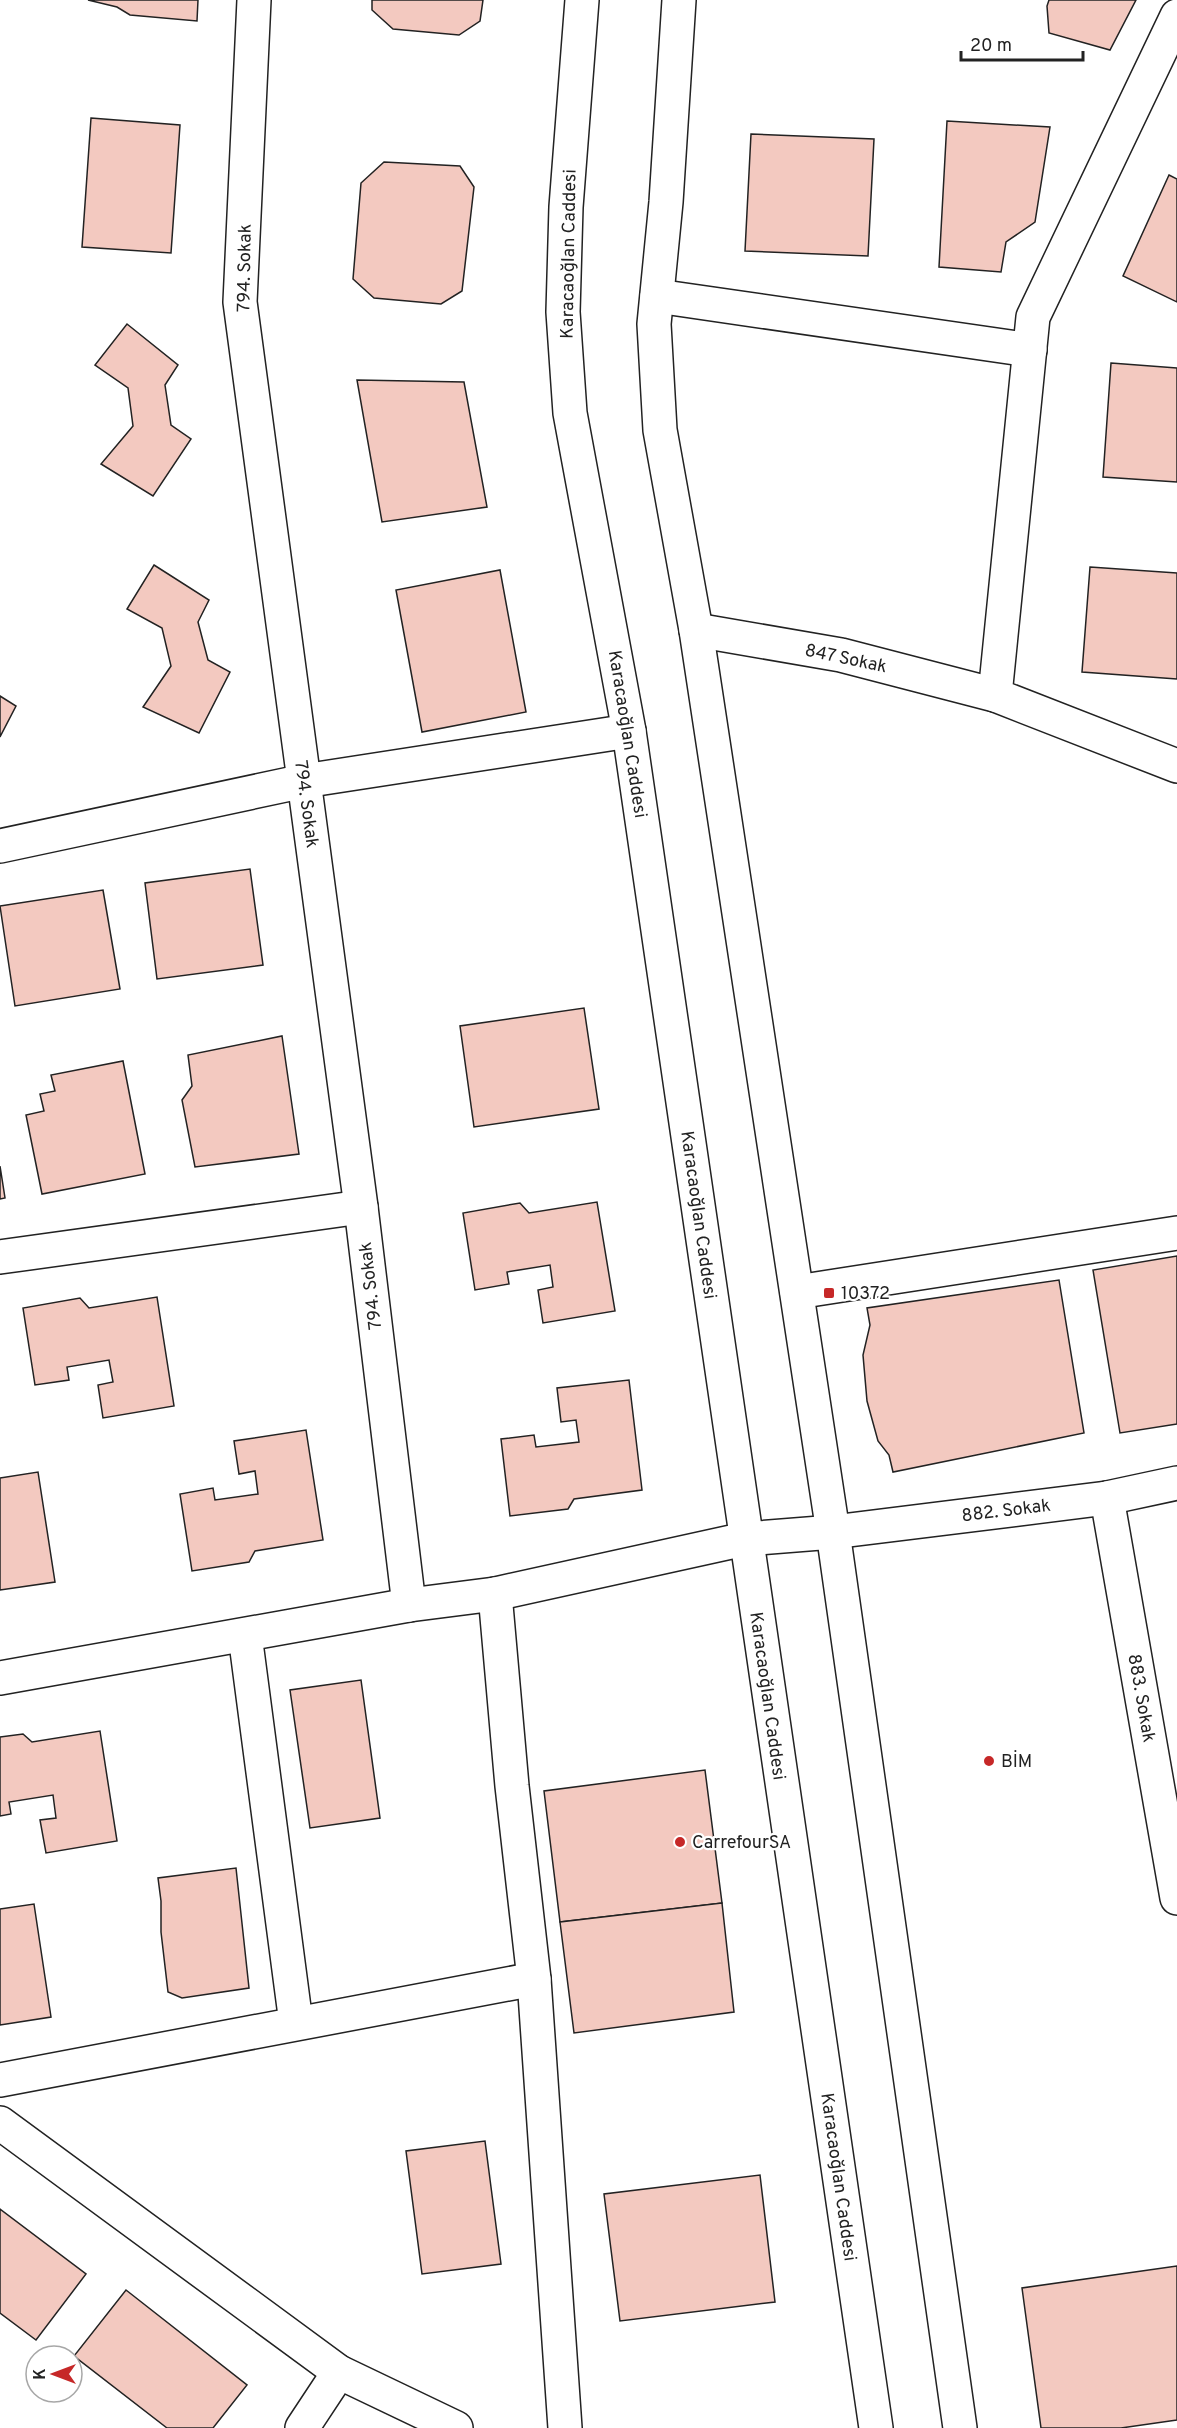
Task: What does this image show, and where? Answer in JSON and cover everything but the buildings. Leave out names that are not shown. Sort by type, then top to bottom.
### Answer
[{"type":"street","name":"794. Sokak","points":[[254,0],[240,302],[361,1207],[409,1605]]},
{"type":"street","name":"Karacaoğlan Caddesi","points":[[582,0],[566,207],[563,312],[570,413],[629,731],[876,2428]]},
{"type":"street","points":[[680,0],[654,324],[660,430],[696,630],[797,1292],[960,2428]]},
{"type":"street","points":[[995,695],[1033,317],[1177,16]]},
{"type":"street","points":[[657,297],[1030,350]]},
{"type":"street","name":"847 Sokak","points":[[696,630],[841,655],[995,695],[1177,766]]},
{"type":"street","points":[[0,846],[304,781],[629,731]]},
{"type":"street","points":[[0,1257],[361,1207]]},
{"type":"street","points":[[797,1292],[1177,1233]]},
{"type":"street","name":"882. Sokak","points":[[0,1678],[409,1605],[495,1594],[745,1539],[833,1532],[1107,1498],[1177,1483]]},
{"type":"street","name":"883. Sokak","points":[[1107,1498],[1177,1898]]},
{"type":"street","points":[[495,1594],[512,1786],[534,1979],[565,2428]]},
{"type":"street","points":[[245,1635],[296,2023]]},
{"type":"street","points":[[0,2079],[534,1979]]},
{"type":"street","points":[[0,2123],[339,2372],[456,2428]]},
{"type":"street","points":[[302,2428],[339,2372]]},
{"type":"place","name":"10372","points":[[829,1293]]},
{"type":"place","name":"BİM","points":[[989,1761]]},
{"type":"place","name":"CarrefourSA","points":[[680,1842]]}]
